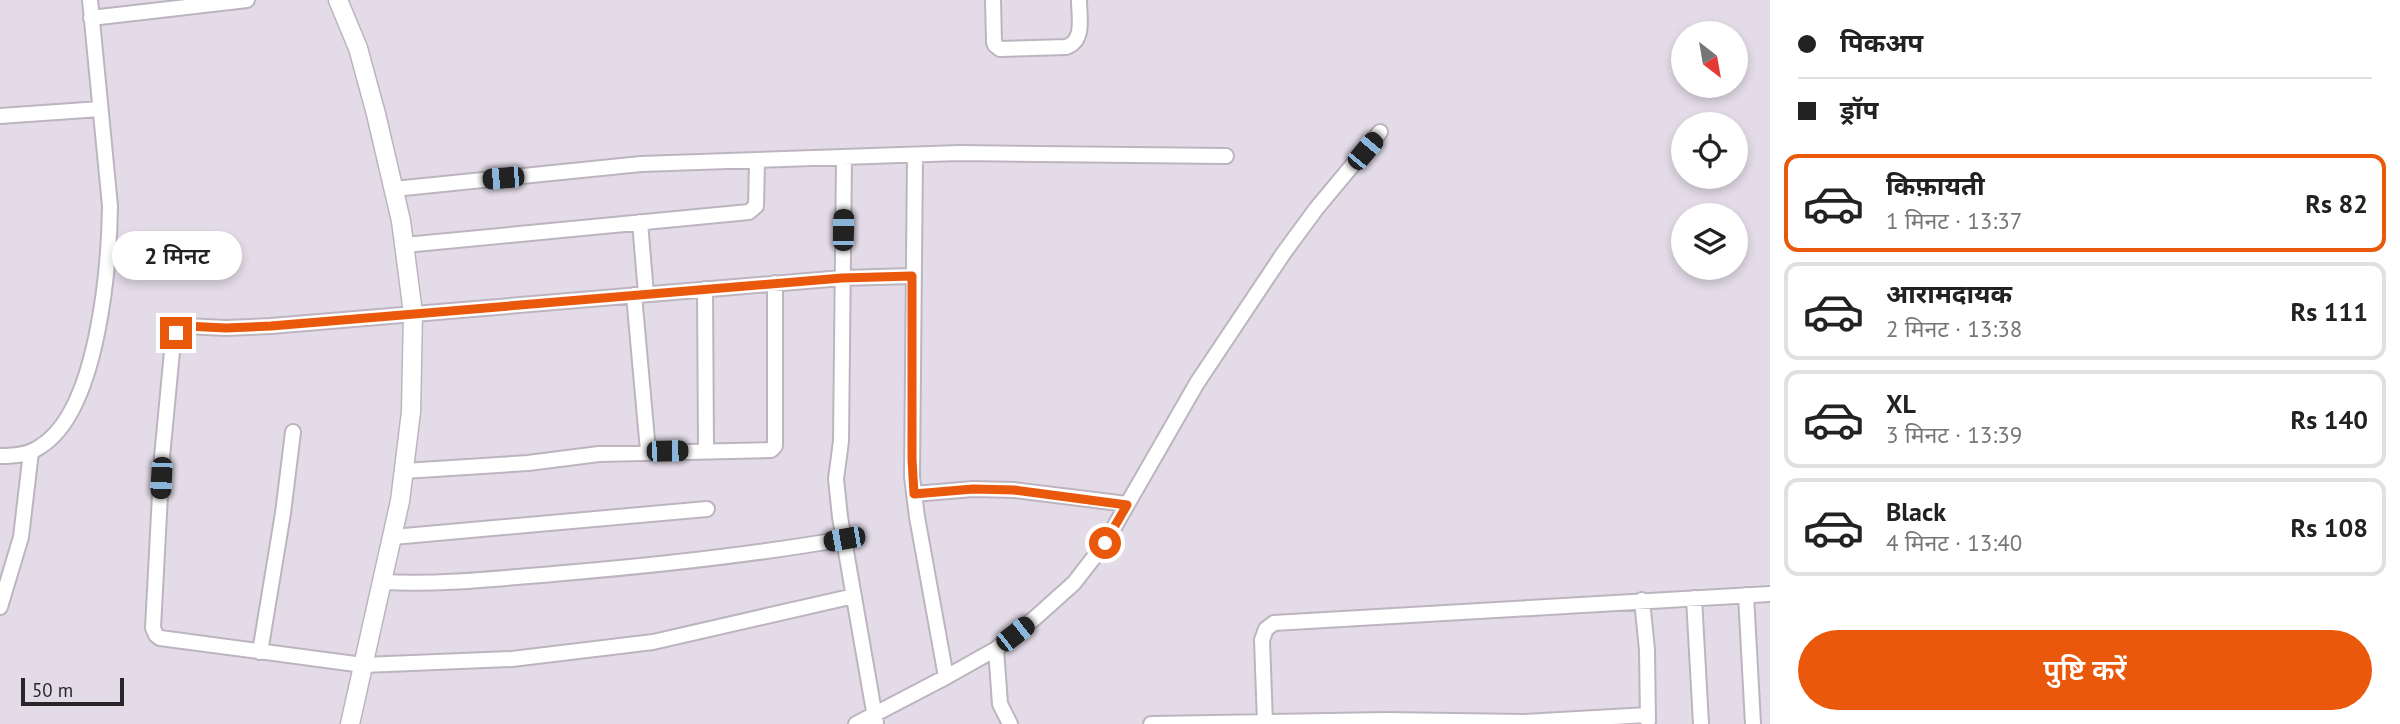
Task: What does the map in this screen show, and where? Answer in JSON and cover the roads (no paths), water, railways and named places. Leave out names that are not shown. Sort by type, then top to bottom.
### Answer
[{"type":"street","points":[[0,456],[31,452],[51,439],[67,419],[84,381],[95,342],[102,306],[110,206],[90,0]]},
{"type":"street","points":[[92,18],[247,0]]},
{"type":"street","points":[[338,0],[358,48],[394,189],[405,245],[413,313],[411,412],[404,471],[393,537],[350,724]]},
{"type":"street","points":[[993,0],[994,42],[1000,48],[1073,45],[1079,38],[1079,0]]},
{"type":"street","points":[[0,116],[100,109]]},
{"type":"street","points":[[856,724],[876,719],[996,649],[1074,583],[1105,543],[1197,383],[1283,254],[1315,209],[1380,132]]},
{"type":"street","points":[[394,189],[641,164],[959,153],[1226,156]]},
{"type":"street","points":[[915,155],[912,468],[914,494],[946,677]]},
{"type":"street","points":[[844,158],[841,441],[836,479],[876,719]]},
{"type":"street","points":[[405,245],[752,210],[756,206],[757,161]]},
{"type":"street","points":[[640,222],[640,294],[648,452]]},
{"type":"street","points":[[854,596],[653,642],[512,659],[363,665],[160,638],[153,632],[162,457],[176,333],[180,327],[185,326],[271,326],[775,283],[912,276]]},
{"type":"street","points":[[404,471],[528,463],[599,454],[769,451],[775,448],[775,283]]},
{"type":"street","points":[[705,289],[706,451]]},
{"type":"street","points":[[260,652],[283,513],[293,432]]},
{"type":"street","points":[[0,607],[21,537],[31,452]]},
{"type":"street","points":[[914,494],[973,489],[1014,490],[1127,505]]},
{"type":"street","points":[[393,537],[707,509]]},
{"type":"street","points":[[383,582],[457,583],[649,566],[765,553],[844,539]]},
{"type":"street","points":[[1265,723],[1262,640],[1266,629],[1274,623],[1770,594]]},
{"type":"street","points":[[1746,595],[1753,724]]},
{"type":"street","points":[[1694,598],[1701,724]]},
{"type":"street","points":[[1151,724],[1648,719],[1647,650],[1642,600]]},
{"type":"street","points":[[996,649],[1000,704],[1010,724]]}]
